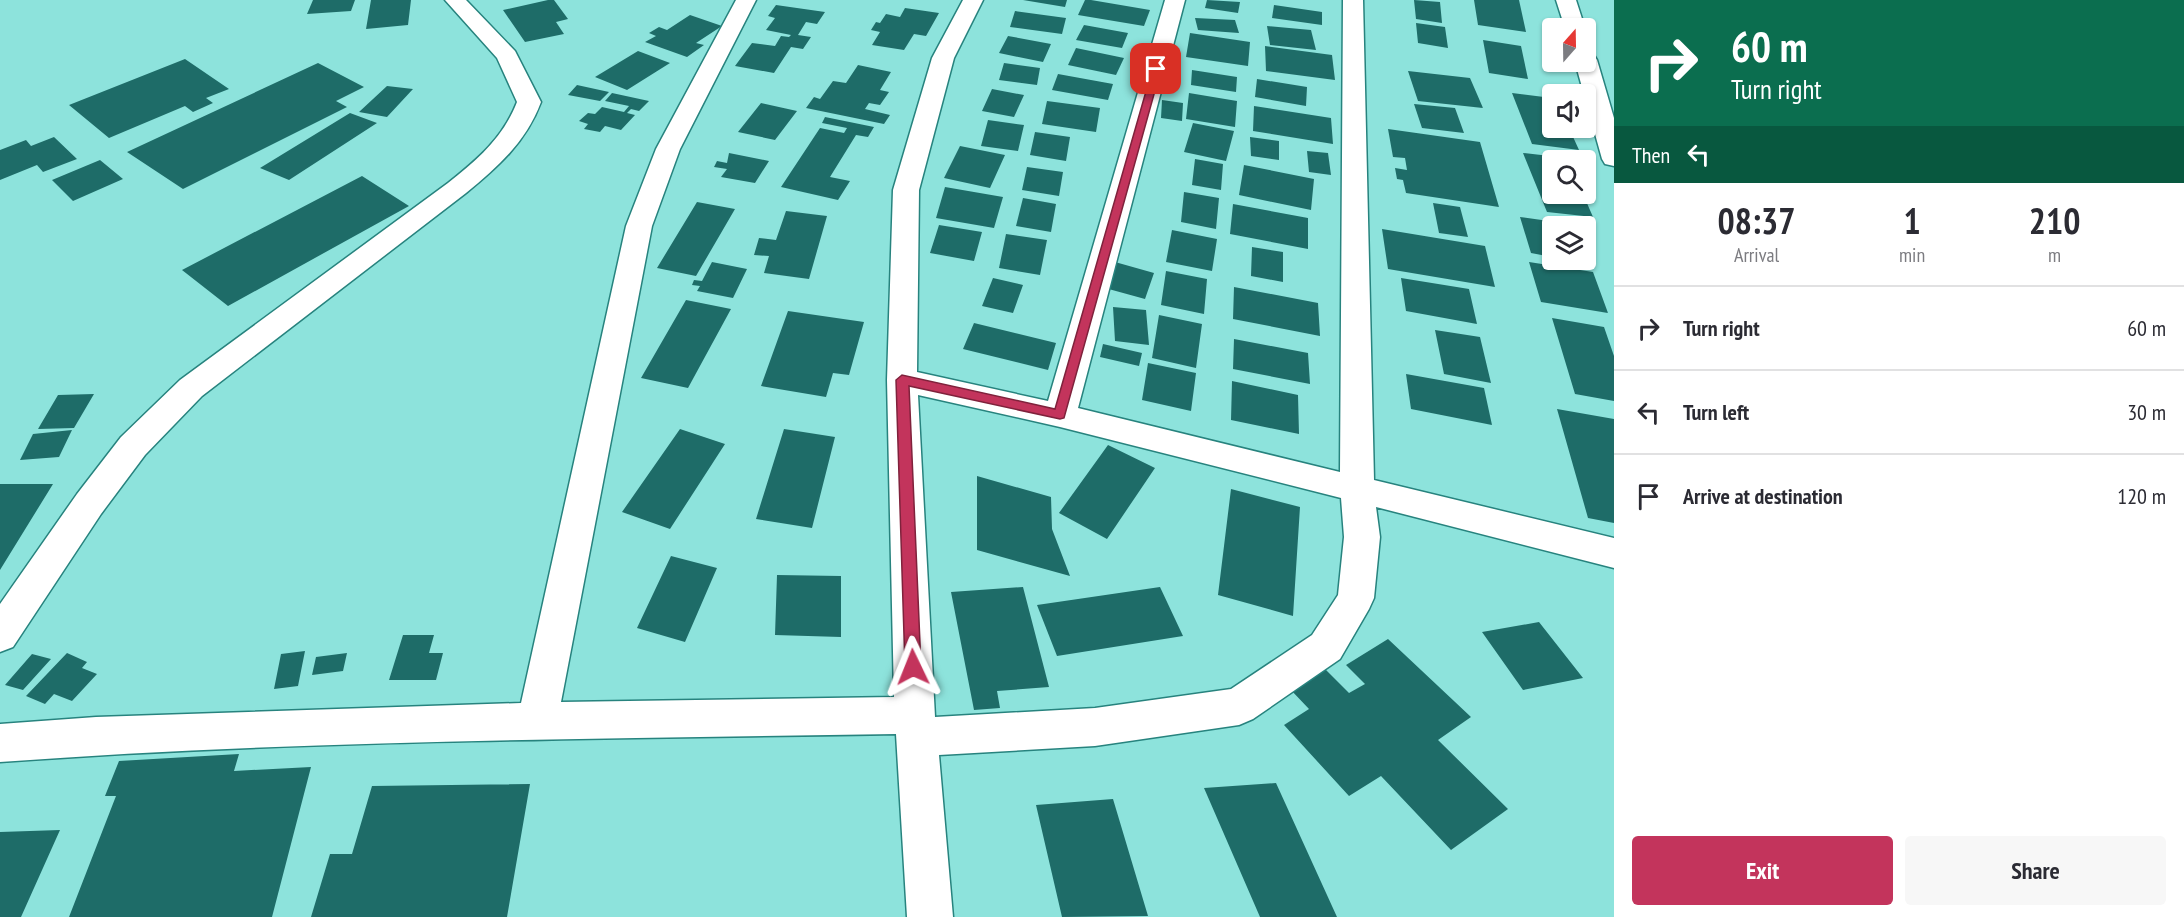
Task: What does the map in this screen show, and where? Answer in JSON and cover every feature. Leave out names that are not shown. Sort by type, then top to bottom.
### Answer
[{"type":"street","points":[[0,635],[89,504],[133,446],[191,388],[457,188],[496,157],[521,127],[529,102],[507,56],[455,0]]},
{"type":"street","points":[[537,721],[639,226],[669,149],[746,0]]},
{"type":"street","points":[[930,917],[916,726],[902,380],[906,190],[943,58],[973,0]]},
{"type":"street","points":[[1060,415],[1175,0]]},
{"type":"street","points":[[0,743],[96,736],[537,721],[1095,727],[1239,706],[1326,647],[1356,598],[1362,537],[1357,487],[1353,0]]},
{"type":"street","points":[[1566,0],[1572,18]]},
{"type":"street","points":[[1589,72],[1614,159]]},
{"type":"street","points":[[902,380],[1060,415],[1357,487],[1614,553]]},
{"type":"building","points":[[313,0],[355,0],[351,11],[307,14]]},
{"type":"building","points":[[371,0],[411,0],[408,25],[366,29]]},
{"type":"building","points":[[554,0],[568,19],[556,22],[564,34],[525,42],[503,10]]},
{"type":"building","points":[[1023,0],[1067,0],[1065,7]]},
{"type":"building","points":[[1085,0],[1150,10],[1144,26],[1078,15]]},
{"type":"building","points":[[1207,0],[1240,2],[1238,13],[1205,8]]},
{"type":"building","points":[[1414,0],[1440,2],[1442,23],[1416,19]]},
{"type":"building","points":[[1474,0],[1519,0],[1526,32],[1478,25]]},
{"type":"building","points":[[776,5],[825,12],[817,24],[806,22],[798,35],[811,37],[803,49],[791,47],[774,73],[735,66],[752,43],[775,46],[781,36],[791,35],[766,30],[775,18],[768,16]]},
{"type":"building","points":[[1274,5],[1322,12],[1322,25],[1272,18]]},
{"type":"building","points":[[905,8],[939,13],[926,36],[914,34],[904,50],[872,45],[880,32],[871,30],[876,22],[880,23],[886,14],[900,17]]},
{"type":"building","points":[[1015,11],[1066,18],[1062,34],[1010,27]]},
{"type":"building","points":[[690,15],[722,26],[696,43],[704,45],[687,57],[645,42],[656,36],[649,33],[659,27],[667,30]]},
{"type":"building","points":[[1195,18],[1235,20],[1239,33],[1198,30]]},
{"type":"building","points":[[1416,23],[1445,27],[1448,48],[1418,43]]},
{"type":"building","points":[[1084,25],[1128,33],[1122,48],[1076,40]]},
{"type":"building","points":[[1267,26],[1311,30],[1316,50],[1270,45]]},
{"type":"building","points":[[1190,33],[1250,42],[1248,66],[1186,57]]},
{"type":"building","points":[[1008,36],[1051,44],[1043,62],[999,53]]},
{"type":"building","points":[[1483,40],[1521,46],[1528,79],[1489,73]]},
{"type":"building","points":[[1265,46],[1332,55],[1335,80],[1266,71]]},
{"type":"building","points":[[1076,48],[1124,58],[1116,75],[1068,65]]},
{"type":"building","points":[[638,51],[670,63],[627,90],[595,77]]},
{"type":"building","points":[[185,59],[229,89],[206,98],[213,103],[193,112],[185,106],[109,138],[69,105]]},
{"type":"building","points":[[318,63],[364,87],[336,101],[347,107],[183,189],[127,152]]},
{"type":"building","points":[[1004,63],[1040,68],[1037,85],[999,80]]},
{"type":"building","points":[[858,65],[891,72],[880,90],[889,92],[880,105],[869,103],[865,109],[890,115],[884,124],[806,108],[814,97],[820,99],[833,81],[846,83]]},
{"type":"building","points":[[1192,70],[1237,77],[1236,92],[1191,85]]},
{"type":"building","points":[[1408,71],[1470,78],[1483,108],[1418,101]]},
{"type":"building","points":[[1058,74],[1113,84],[1108,100],[1052,90]]},
{"type":"building","points":[[1257,79],[1307,87],[1306,106],[1255,97]]},
{"type":"building","points":[[577,85],[609,92],[600,101],[568,95]]},
{"type":"building","points":[[387,86],[413,89],[387,117],[359,112]]},
{"type":"building","points":[[992,89],[1024,95],[1014,117],[982,111]]},
{"type":"building","points":[[612,93],[649,101],[639,111],[631,109],[627,113],[635,115],[621,130],[605,126],[600,132],[584,129],[588,124],[579,121],[588,113],[595,114],[602,107],[624,112],[629,106],[605,101]]},
{"type":"building","points":[[1189,93],[1237,101],[1235,127],[1186,119]]},
{"type":"building","points":[[1512,93],[1542,97],[1542,138],[1574,138],[1579,150],[1532,144]]},
{"type":"building","points":[[1162,100],[1183,103],[1182,121],[1161,118]]},
{"type":"building","points":[[1047,101],[1100,108],[1096,132],[1042,124]]},
{"type":"building","points":[[761,103],[797,111],[775,140],[738,132]]},
{"type":"building","points":[[1414,104],[1455,108],[1464,133],[1422,128]]},
{"type":"building","points":[[1254,106],[1331,118],[1333,144],[1253,131]]},
{"type":"building","points":[[350,113],[377,123],[289,180],[260,168]]},
{"type":"building","points":[[825,117],[874,127],[868,137],[856,135],[830,177],[850,181],[838,200],[781,187],[820,128],[844,133],[847,128],[822,123]]},
{"type":"building","points":[[988,120],[1024,125],[1018,151],[981,146]]},
{"type":"building","points":[[1193,123],[1234,131],[1226,161],[1184,152]]},
{"type":"building","points":[[1388,129],[1480,142],[1499,207],[1406,193],[1403,180],[1397,179],[1395,168],[1407,170],[1405,158],[1393,157]]},
{"type":"building","points":[[1035,132],[1070,137],[1066,161],[1030,155]]},
{"type":"building","points":[[54,137],[77,159],[43,172],[37,165],[0,180],[0,150],[26,140],[31,146]]},
{"type":"building","points":[[1250,137],[1279,141],[1279,160],[1251,156]]},
{"type":"building","points":[[960,146],[1005,155],[990,188],[944,178]]},
{"type":"building","points":[[1307,151],[1328,153],[1331,175],[1309,172]]},
{"type":"building","points":[[729,153],[769,161],[755,183],[721,177],[727,169],[714,167],[717,161],[727,163]]},
{"type":"building","points":[[1523,153],[1542,155],[1542,200]]},
{"type":"building","points":[[1195,159],[1223,164],[1221,190],[1192,185]]},
{"type":"building","points":[[100,160],[123,179],[73,201],[52,180]]},
{"type":"building","points":[[1244,165],[1314,179],[1311,210],[1239,195]]},
{"type":"building","points":[[1027,167],[1063,172],[1059,196],[1022,190]]},
{"type":"building","points":[[362,176],[409,206],[228,306],[182,270]]},
{"type":"building","points":[[945,187],[1003,197],[994,228],[936,218]]},
{"type":"building","points":[[1184,192],[1219,198],[1216,229],[1181,222]]},
{"type":"building","points":[[1023,198],[1056,204],[1051,232],[1016,226]]},
{"type":"building","points":[[697,202],[735,209],[696,276],[657,268]]},
{"type":"building","points":[[1433,203],[1460,207],[1468,237],[1439,233]]},
{"type":"building","points":[[1233,204],[1308,218],[1308,249],[1230,234]]},
{"type":"building","points":[[1544,204],[1587,204],[1593,216],[1584,216],[1547,212]]},
{"type":"building","points":[[786,211],[827,216],[809,279],[764,273],[769,256],[754,255],[759,238],[776,240]]},
{"type":"building","points":[[1520,217],[1542,220],[1542,255],[1531,253]]},
{"type":"building","points":[[939,225],[982,232],[974,261],[930,253]]},
{"type":"building","points":[[1382,229],[1485,246],[1495,287],[1388,269]]},
{"type":"building","points":[[1172,230],[1217,239],[1212,271],[1166,262]]},
{"type":"building","points":[[1006,234],[1047,240],[1040,275],[999,268]]},
{"type":"building","points":[[1252,247],[1283,252],[1283,282],[1251,276]]},
{"type":"building","points":[[712,262],[747,269],[733,298],[697,291],[700,286],[692,285],[694,280],[702,281]]},
{"type":"building","points":[[1115,262],[1154,273],[1145,299],[1105,288]]},
{"type":"building","points":[[1529,262],[1542,264],[1542,270],[1593,272],[1608,313],[1541,302]]},
{"type":"building","points":[[1166,271],[1207,279],[1204,314],[1161,305]]},
{"type":"building","points":[[993,278],[1023,285],[1013,313],[982,306]]},
{"type":"building","points":[[1401,278],[1469,289],[1477,324],[1406,311]]},
{"type":"building","points":[[1234,287],[1318,303],[1320,336],[1233,319]]},
{"type":"building","points":[[686,300],[731,309],[688,388],[641,378]]},
{"type":"building","points":[[1113,307],[1146,310],[1149,345],[1115,341]]},
{"type":"building","points":[[788,311],[864,322],[849,375],[833,373],[826,397],[761,386]]},
{"type":"building","points":[[1159,315],[1202,324],[1196,368],[1152,358]]},
{"type":"building","points":[[1552,318],[1604,327],[1614,356],[1614,401],[1575,394]]},
{"type":"building","points":[[974,323],[1056,343],[1048,370],[963,349]]},
{"type":"building","points":[[1435,330],[1480,337],[1491,383],[1444,374]]},
{"type":"building","points":[[1234,339],[1308,353],[1310,384],[1233,369]]},
{"type":"building","points":[[1103,344],[1142,353],[1139,366],[1100,357]]},
{"type":"building","points":[[1148,363],[1196,373],[1191,411],[1142,400]]},
{"type":"building","points":[[1406,374],[1484,388],[1492,425],[1411,409]]},
{"type":"building","points":[[1232,381],[1298,395],[1299,434],[1231,420]]},
{"type":"building","points":[[94,394],[74,428],[38,429],[58,395]]},
{"type":"building","points":[[1557,409],[1614,419],[1614,523],[1588,518]]},
{"type":"building","points":[[680,429],[725,444],[670,529],[622,512]]},
{"type":"building","points":[[784,429],[835,437],[812,528],[756,519]]},
{"type":"building","points":[[72,430],[59,457],[20,460],[33,434]]},
{"type":"building","points":[[1108,445],[1155,468],[1107,539],[1059,513]]},
{"type":"building","points":[[977,476],[1051,497],[1052,529],[1070,576],[977,550]]},
{"type":"building","points":[[0,484],[53,484],[0,570]]},
{"type":"building","points":[[1231,489],[1300,507],[1293,616],[1218,595]]},
{"type":"building","points":[[671,556],[717,568],[685,642],[637,628]]},
{"type":"building","points":[[777,575],[841,576],[841,637],[775,635]]},
{"type":"building","points":[[1023,587],[1049,687],[997,691],[1000,708],[974,710],[951,592]]},
{"type":"building","points":[[1160,587],[1183,636],[1057,656],[1037,605]]},
{"type":"building","points":[[1539,622],[1583,678],[1523,690],[1482,632]]},
{"type":"building","points":[[403,635],[434,635],[429,653],[443,653],[436,680],[389,680]]},
{"type":"building","points":[[1388,639],[1471,717],[1438,740],[1508,809],[1451,850],[1381,776],[1349,796],[1284,725],[1309,709],[1290,689],[1324,668],[1349,693],[1365,684],[1346,665]]},
{"type":"building","points":[[305,651],[298,686],[274,689],[281,654]]},
{"type":"building","points":[[67,653],[87,662],[82,668],[97,674],[72,701],[54,694],[45,704],[26,696]]},
{"type":"building","points":[[347,653],[343,671],[312,675],[316,657]]},
{"type":"building","points":[[32,654],[51,659],[23,690],[5,685]]},
{"type":"building","points":[[239,754],[234,771],[311,767],[272,917],[69,917],[116,796],[105,796],[119,761]]},
{"type":"building","points":[[1276,783],[1337,917],[1260,917],[1204,788]]},
{"type":"building","points":[[530,784],[507,917],[311,917],[330,854],[352,854],[372,786]]},
{"type":"building","points":[[1113,799],[1148,916],[1062,917],[1036,805]]},
{"type":"building","points":[[60,830],[21,917],[0,917],[0,832]]},
{"type":"route","points":[[913,667],[902,380],[1060,415],[1156,69]]}]
